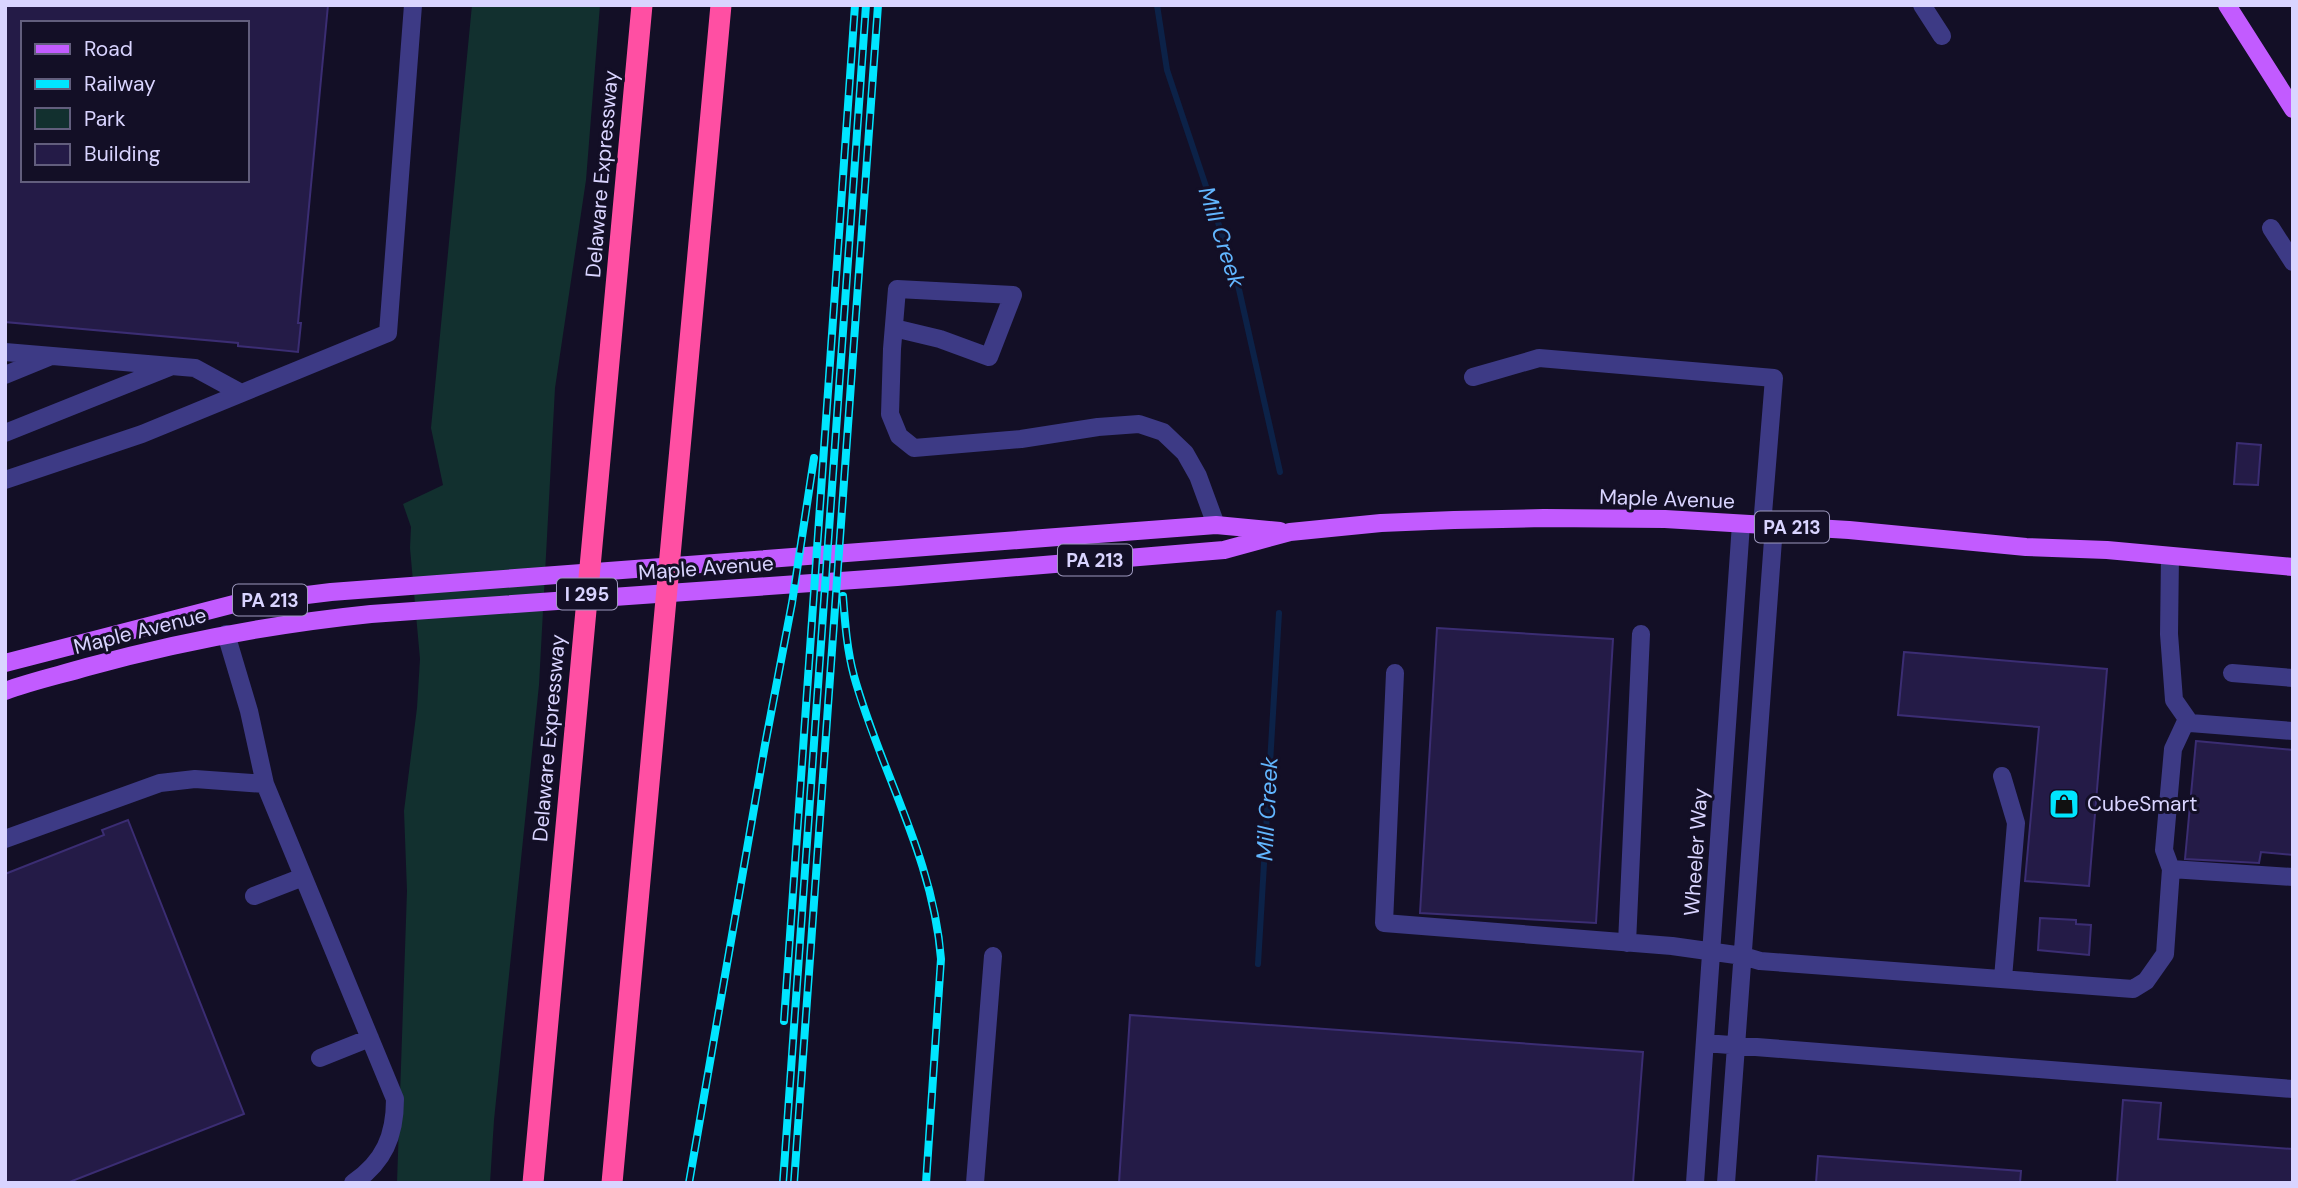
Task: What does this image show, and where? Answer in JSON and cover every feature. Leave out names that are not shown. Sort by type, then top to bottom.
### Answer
[{"type":"highway","name":"Delaware Expressway","points":[[533,1183],[642,5]]},
{"type":"highway","points":[[612,1183],[721,5]]},
{"type":"main road","points":[[2227,5],[2293,110]]},
{"type":"main road","name":"Maple Avenue","points":[[5,691],[130,655],[290,622],[1224,550],[1290,532],[1381,523],[1544,518],[1665,519],[1849,530],[2026,547],[2293,567]]},
{"type":"main road","name":"Maple Avenue","points":[[5,663],[234,604],[331,592],[1216,525],[1290,532]]},
{"type":"street","points":[[5,480],[142,433],[388,333],[413,5]]},
{"type":"street","points":[[1922,5],[1942,36]]},
{"type":"street","points":[[2271,228],[2293,262]]},
{"type":"street","points":[[894,328],[940,339],[989,357],[1013,295],[897,289],[894,328],[890,414],[899,436],[914,448],[1021,439],[1098,427],[1139,424],[1163,432],[1185,453],[1198,476],[1216,525]]},
{"type":"street","points":[[5,352],[195,368],[241,393]]},
{"type":"street","points":[[5,375],[53,356]]},
{"type":"street","points":[[1473,377],[1539,358],[1774,377],[1743,956],[1726,1183]]},
{"type":"street","points":[[5,433],[173,366]]},
{"type":"street","name":"Wheeler Way","points":[[1695,1183],[1741,524]]},
{"type":"street","points":[[2170,556],[2169,634],[2174,700],[2187,719],[2190,723],[2293,731]]},
{"type":"street","points":[[226,634],[249,711],[265,784],[395,1099],[395,1121],[386,1148],[369,1172],[353,1183]]},
{"type":"street","points":[[1627,943],[1641,634]]},
{"type":"street","points":[[1395,673],[1384,923],[1712,951],[1760,961],[2133,989],[2146,981],[2165,954],[2171,869],[2164,850],[2173,749],[2187,719]]},
{"type":"street","points":[[2232,673],[2293,678]]},
{"type":"street","points":[[2002,776],[2016,823],[2003,978]]},
{"type":"street","points":[[5,839],[160,783],[195,779],[265,784]]},
{"type":"street","points":[[2171,869],[2293,877]]},
{"type":"street","points":[[254,896],[303,877]]},
{"type":"street","points":[[975,1183],[993,956]]},
{"type":"street","points":[[320,1058],[370,1038]]},
{"type":"street","points":[[1705,1043],[2293,1089]]},
{"type":"green space","points":[[472,5],[600,5],[586,180],[555,388],[539,685],[494,1120],[490,1183],[397,1183],[407,891],[404,811],[417,708],[420,659],[410,548],[411,527],[403,504],[443,485],[431,428]]},
{"type":"building","points":[[5,5],[328,5],[298,323],[301,323],[298,352],[238,346],[238,343],[5,322]]},
{"type":"building","points":[[2237,443],[2261,445],[2258,485],[2234,484]]},
{"type":"building","points":[[1437,628],[1613,639],[1596,923],[1420,913]]},
{"type":"building","name":"CubeSmart","points":[[1904,652],[2107,669],[2089,886],[2025,881],[2039,727],[1898,715]]},
{"type":"building","points":[[2196,741],[2293,750],[2293,855],[2261,852],[2259,863],[2185,859]]},
{"type":"building","points":[[128,820],[244,1114],[67,1183],[5,1183],[5,874],[104,835],[102,830]]},
{"type":"building","points":[[2040,918],[2076,920],[2076,924],[2091,925],[2089,955],[2038,950]]},
{"type":"building","points":[[1130,1015],[1643,1052],[1633,1183],[1119,1183]]},
{"type":"building","points":[[2123,1100],[2161,1103],[2158,1139],[2293,1149],[2293,1183],[2117,1183]]},
{"type":"building","points":[[1818,1156],[2021,1171],[2020,1183],[1816,1183]]},
{"type":"waterway","name":"Mill Creek","points":[[1157,5],[1167,70],[1236,276],[1280,472]]},
{"type":"waterway","name":"Mill Creek","points":[[1258,964],[1279,613]]},
{"type":"railway","points":[[784,1021],[855,5]]},
{"type":"railway","points":[[783,1183],[866,5]]},
{"type":"railway","points":[[794,1183],[878,5]]},
{"type":"railway","points":[[689,1183],[792,603],[814,458]]},
{"type":"railway","points":[[843,596],[854,676],[917,850],[936,921],[941,959],[926,1183]]},
{"type":"place","name":"CubeSmart","points":[[2064,804]]}]
